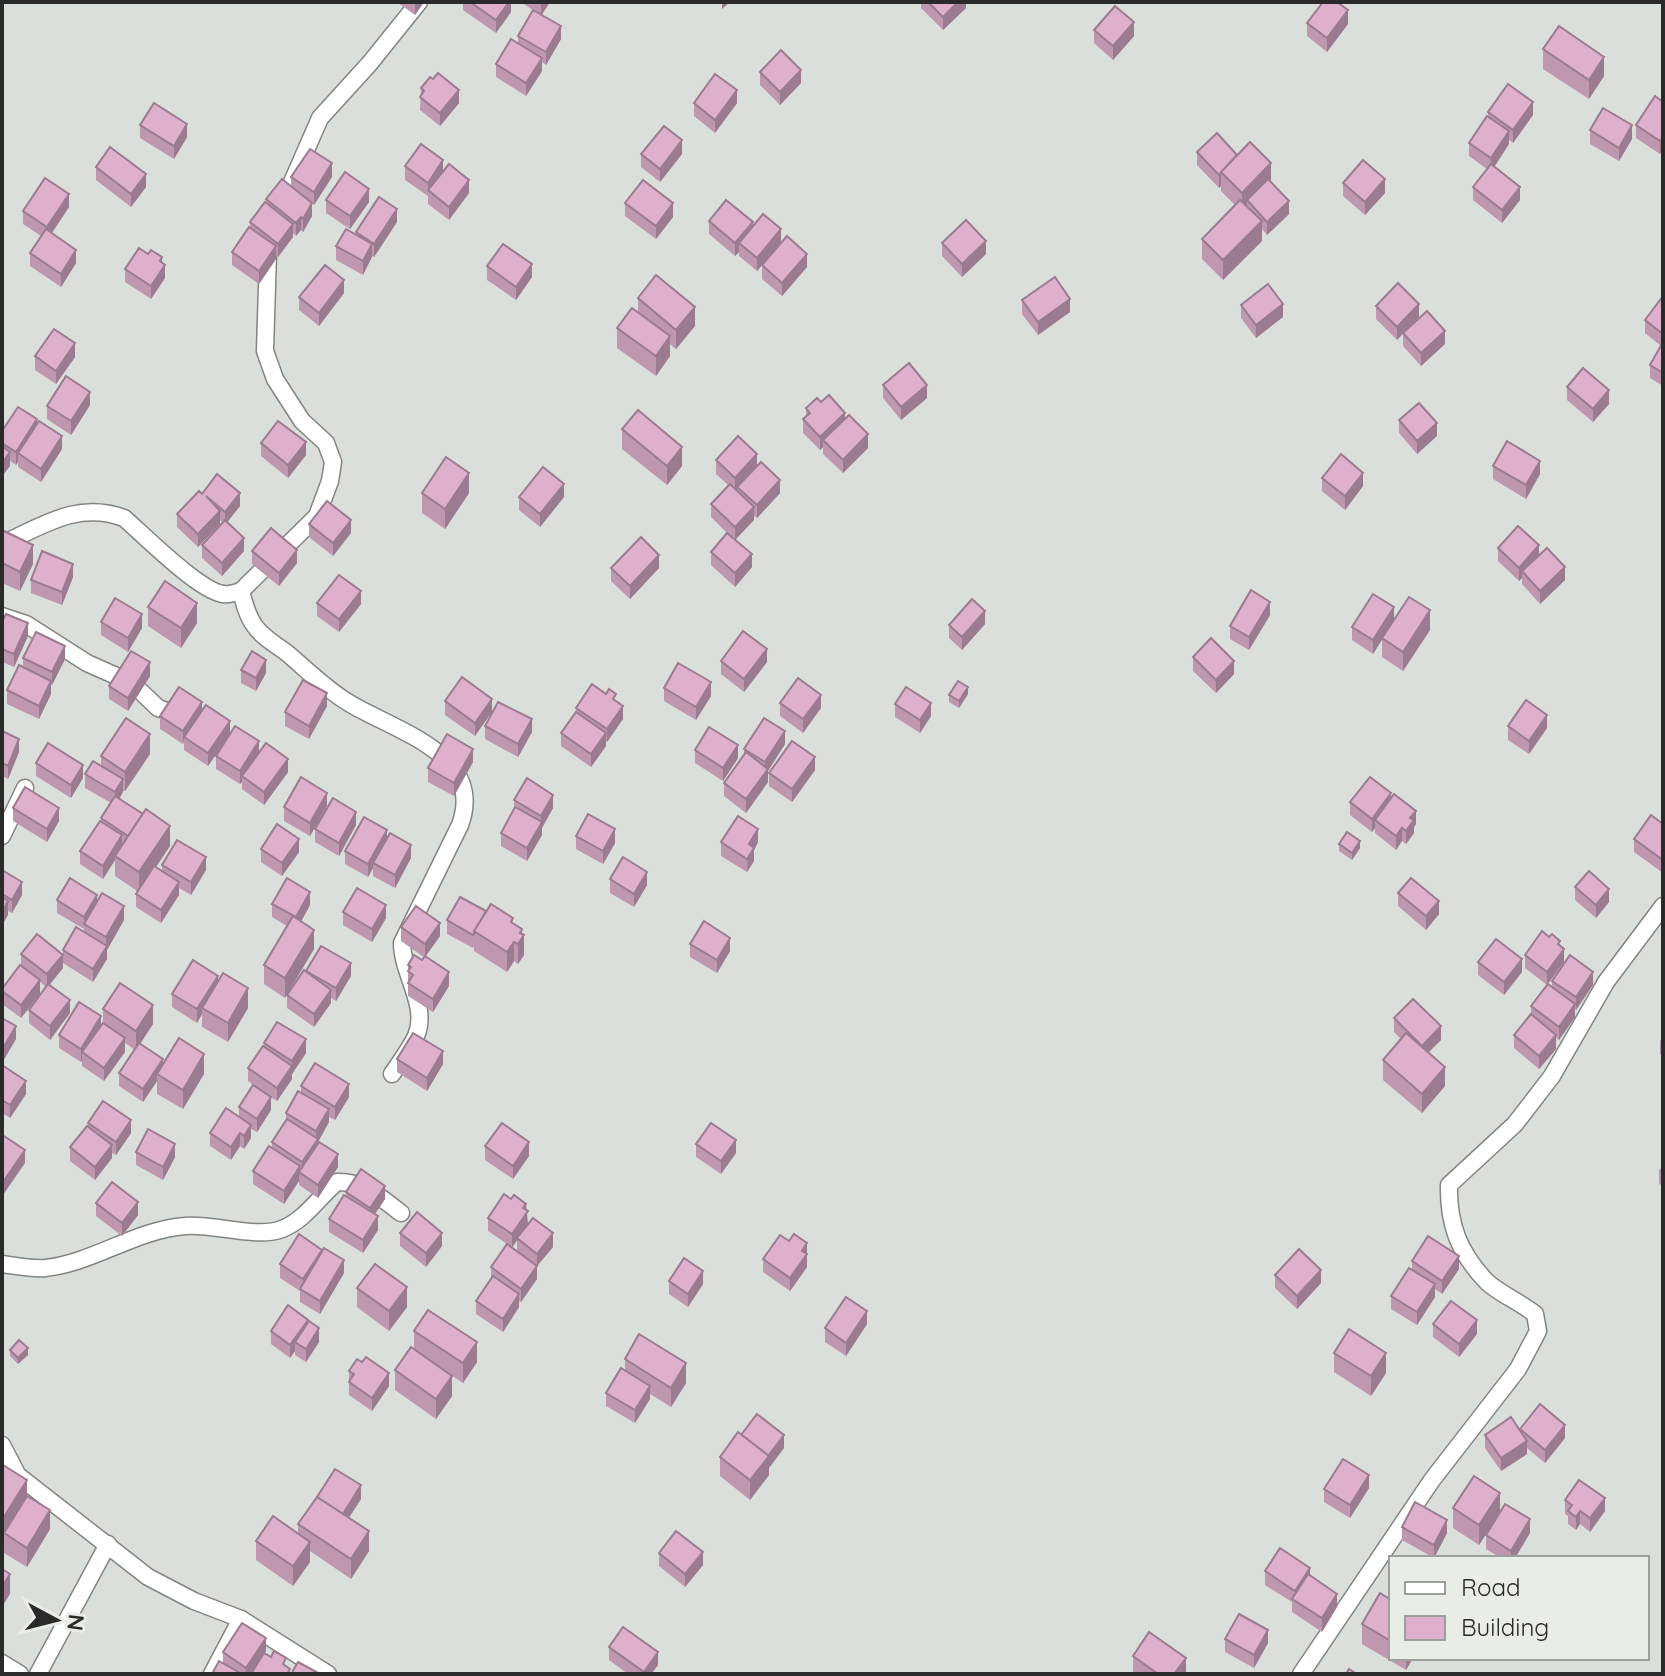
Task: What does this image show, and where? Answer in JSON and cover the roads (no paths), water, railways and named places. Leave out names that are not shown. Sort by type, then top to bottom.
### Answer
[{"type":"street","points":[[284,202],[320,118],[419,2]]},
{"type":"street","points":[[2,544],[87,510],[111,513],[124,518],[213,591],[227,595],[241,591],[317,516],[330,481],[333,462],[326,443],[302,421],[275,379],[265,351],[268,248],[271,237]]},
{"type":"street","points":[[241,591],[245,609],[255,627],[347,703],[425,742],[458,774],[466,791],[467,808],[460,825],[402,943],[402,955],[420,1009],[417,1034],[392,1074]]},
{"type":"street","points":[[2,616],[26,624],[87,663],[132,683],[158,708],[202,722]]},
{"type":"street","points":[[2,836],[25,788]]},
{"type":"street","points":[[1301,1674],[1432,1480],[1518,1369],[1538,1331],[1535,1314],[1489,1284],[1459,1245],[1448,1212],[1449,1185],[1515,1124],[1552,1076],[1606,982],[1663,906]]},
{"type":"street","points":[[2,1264],[42,1268],[64,1264],[154,1231],[188,1225],[279,1231],[303,1217],[337,1182],[352,1181],[367,1188],[401,1213]]},
{"type":"street","points":[[2,1445],[17,1473]]},
{"type":"street","points":[[2,1463],[148,1577],[194,1601],[241,1619],[328,1674]]},
{"type":"street","points":[[38,1674],[108,1544]]},
{"type":"street","points":[[212,1674],[241,1619]]},
{"type":"street","points":[[2,1663],[20,1674]]}]
